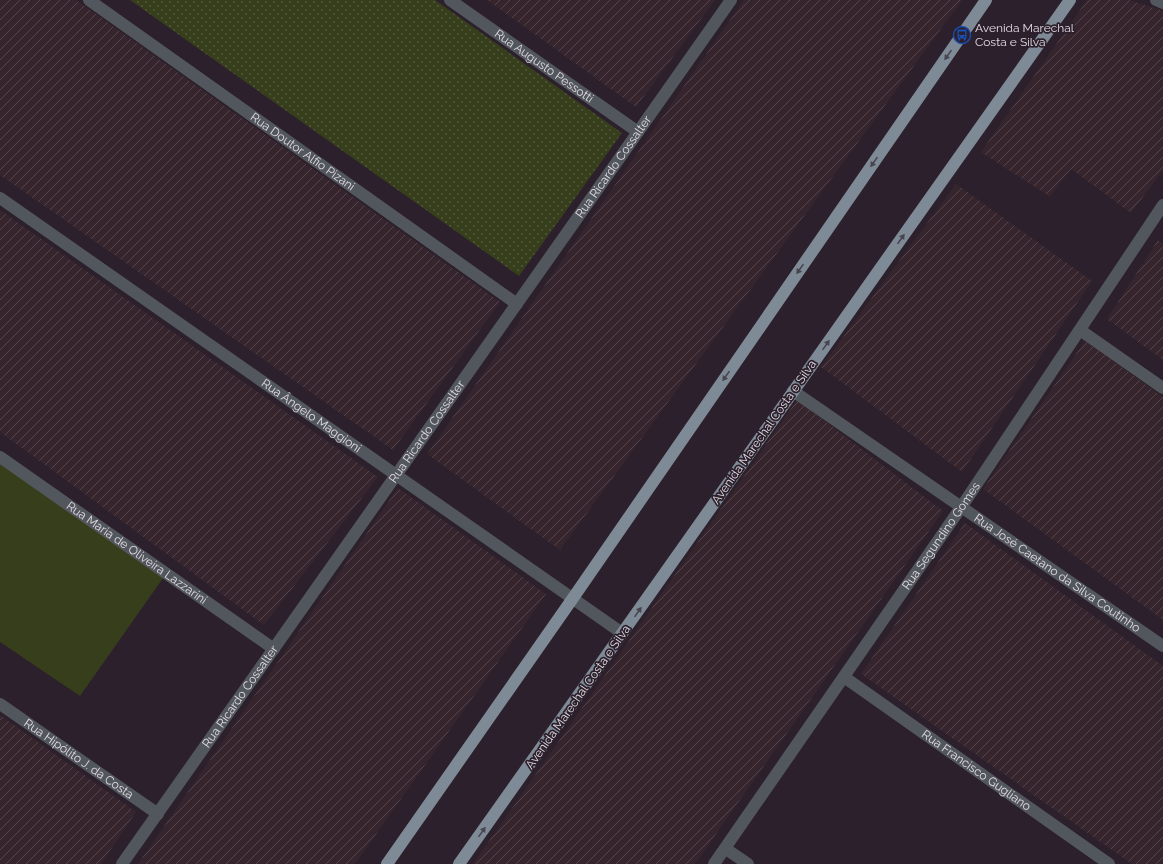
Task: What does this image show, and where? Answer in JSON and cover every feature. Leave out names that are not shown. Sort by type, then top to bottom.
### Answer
[{"type":"main road","points":[[387,864],[573,598],[986,0]]},
{"type":"main road","name":"Avenida Marechal Costa e Silva","points":[[459,864],[1070,0]]},
{"type":"street","name":"Rua Doutor Alfio Pizani","points":[[89,0],[517,304]]},
{"type":"street","name":"Rua Augusto Pessotti","points":[[450,0],[638,132]]},
{"type":"street","name":"Rua Ricardo Cossalter","points":[[122,864],[731,0]]},
{"type":"street","points":[[1156,0],[1163,3]]},
{"type":"street","name":"Rua Ângelo Maggioni","points":[[0,198],[622,633]]},
{"type":"street","name":"Rua Segundino Gomes","points":[[714,864],[726,849],[962,506],[1163,205]]},
{"type":"street","points":[[1080,330],[1163,388]]},
{"type":"street","name":"Rua José Caetano da Silva Coutinho","points":[[793,390],[1163,646]]},
{"type":"street","name":"Rua Maria de Oliveira Lazzarini","points":[[0,457],[274,649]]},
{"type":"street","name":"Rua Francisco Gugliano","points":[[844,677],[1109,864]]},
{"type":"street","name":"Rua Hipólito J. da Costa","points":[[0,704],[158,814]]},
{"type":"street","points":[[726,849],[748,864]]},
{"type":"shaded area","points":[[0,0],[76,0],[500,302],[393,450],[0,175]]},
{"type":"shaded area","points":[[487,0],[715,0],[636,107]]},
{"type":"shaded area","points":[[744,0],[962,0],[560,550],[427,454]]},
{"type":"shaded area","points":[[1087,0],[1129,0],[1163,11],[1163,170],[1131,213],[1071,169],[1050,197],[981,152]]},
{"type":"shaded area","points":[[956,184],[1092,281],[962,472],[821,367]]},
{"type":"shaded area","points":[[0,210],[378,477],[264,625],[0,432]]},
{"type":"shaded area","points":[[1158,240],[1163,244],[1163,360],[1107,319]]},
{"type":"shaded area","points":[[1085,341],[1163,397],[1163,620],[983,489]]},
{"type":"shaded area","points":[[797,400],[943,511],[695,864],[473,864]]},
{"type":"shaded area","points":[[398,488],[546,594],[355,864],[138,864]]},
{"type":"shaded area","points":[[965,523],[1163,666],[1163,864],[1132,864],[861,674]]},
{"type":"shaded area","points":[[0,715],[136,812],[101,864],[0,864]]},
{"type":"green space","points":[[130,0],[435,0],[622,133],[519,276]]},
{"type":"green space","points":[[0,452],[168,571],[80,696],[0,642]]},
{"type":"place","name":"Avenida Marechal Costa e Silva","points":[[962,35]]}]
